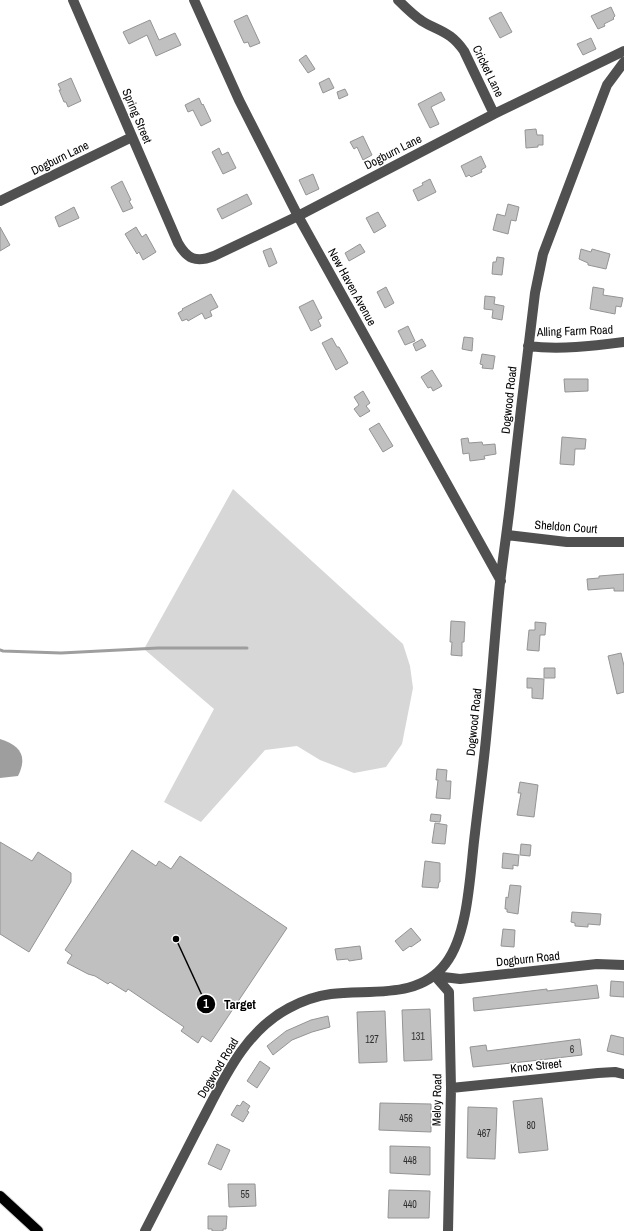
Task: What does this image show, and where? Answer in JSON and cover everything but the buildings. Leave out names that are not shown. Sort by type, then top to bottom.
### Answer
[{"type":"main road","points":[[0,1196],[38,1231]]},
{"type":"street","name":"Spring Street","points":[[73,0],[178,243]]},
{"type":"street","name":"New Haven Avenue","points":[[194,0],[239,100],[298,216],[501,580]]},
{"type":"street","name":"Cricket Lane","points":[[398,0],[422,21],[448,34],[460,45],[494,114]]},
{"type":"street","name":"Dogburn Lane","points":[[178,243],[185,254],[191,258],[197,260],[208,259],[298,216],[494,114],[624,51]]},
{"type":"street","name":"Dogwood Road","points":[[145,1231],[225,1078],[243,1048],[262,1027],[287,1009],[313,998],[334,994],[380,992],[417,985],[434,976],[444,966],[450,958],[462,929],[468,893],[487,728],[501,580],[535,293],[543,254],[607,85],[624,62]]},
{"type":"street","name":"Dogburn Lane","points":[[0,201],[132,138]]},
{"type":"street","name":"Alling Farm Road","points":[[528,346],[581,346],[624,342]]},
{"type":"street","name":"Sheldon Court","points":[[507,535],[567,542],[624,542]]},
{"type":"street","name":"Dogburn Road","points":[[434,976],[460,979],[597,964],[624,965]]},
{"type":"street","name":"Meloy Road","points":[[434,976],[449,992],[451,1088],[448,1231]]},
{"type":"street","name":"Knox Street","points":[[451,1088],[604,1072],[624,1074]]},
{"type":"shaded area","points":[[233,489],[403,644],[410,666],[413,688],[402,744],[386,767],[354,773],[320,760],[297,746],[265,750],[201,822],[164,802],[214,709],[144,649]]},
{"type":"shaded area","points":[[0,739],[13,744],[20,752],[22,763],[18,776],[0,778]]},
{"type":"waterway","points":[[0,650],[61,653],[158,648],[247,648]]},
{"type":"place","name":"Target","points":[[176,939]]}]
